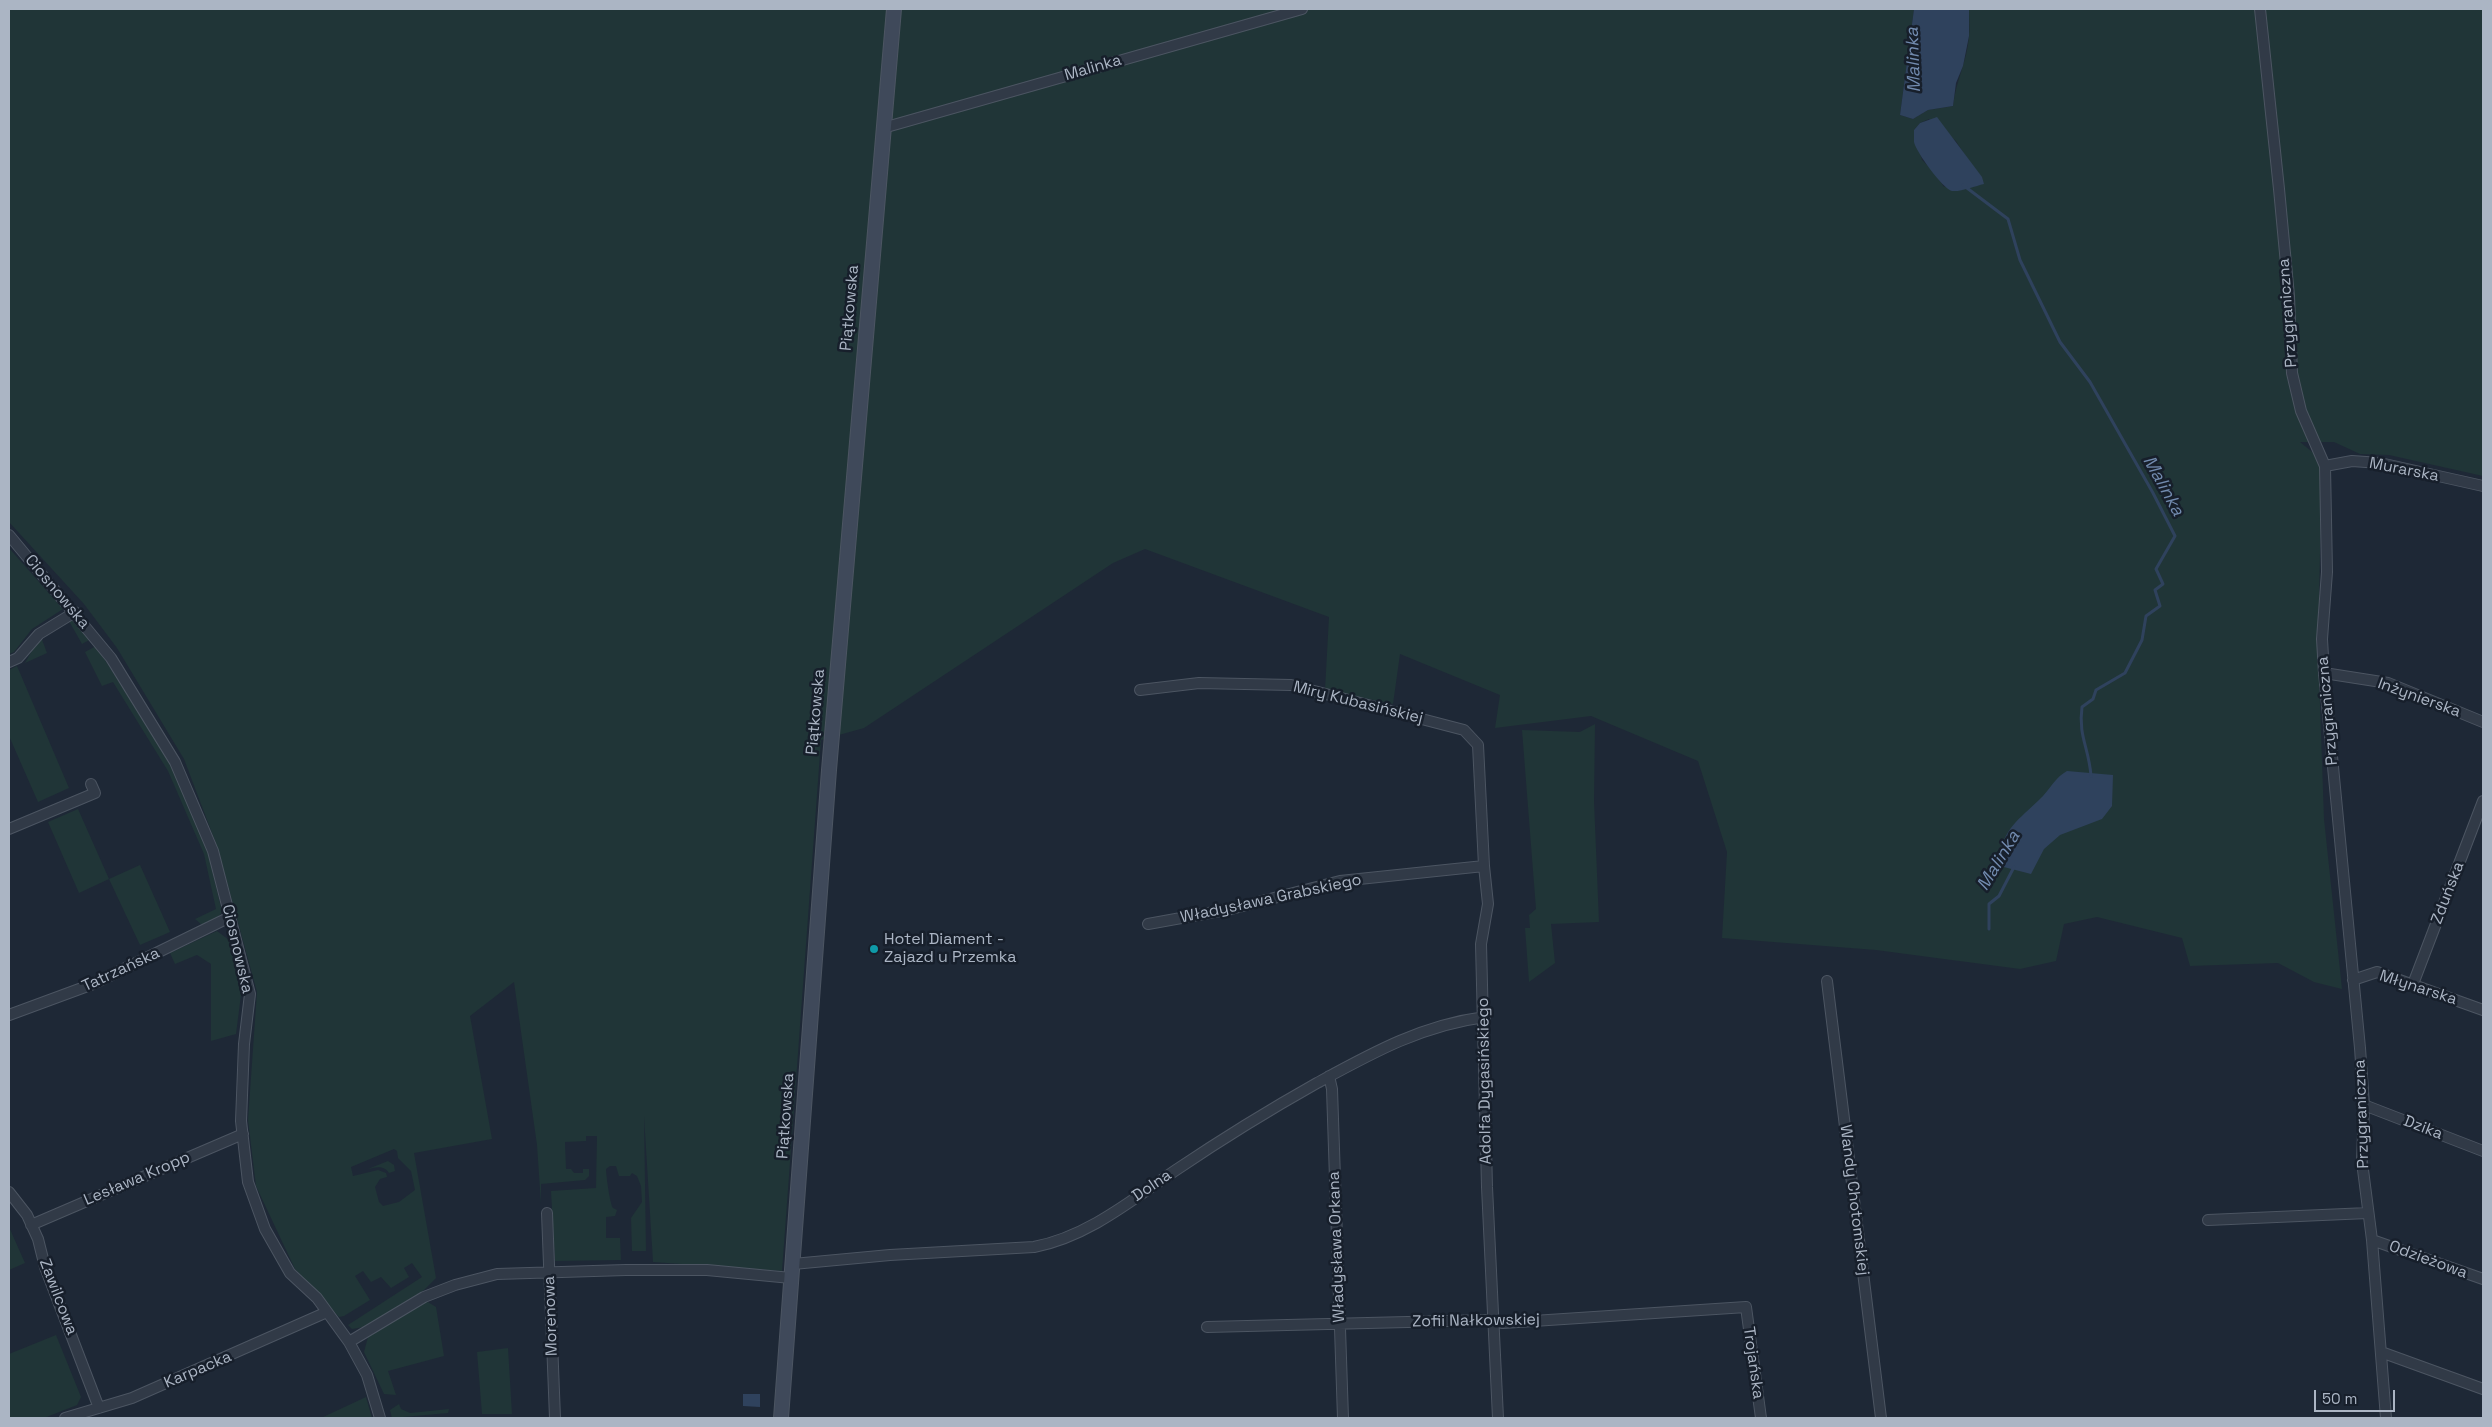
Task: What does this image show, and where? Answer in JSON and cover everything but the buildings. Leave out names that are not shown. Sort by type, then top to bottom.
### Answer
[{"type":"main road","name":"Piątkowska","points":[[781,1418],[829,770],[894,9]]},
{"type":"street","name":"Malinka","points":[[883,128],[1302,9]]},
{"type":"street","name":"Przygraniczna","points":[[2260,9],[2289,296],[2292,373],[2301,411],[2325,466],[2327,572],[2322,639],[2324,673],[2364,1105],[2362,1162],[2372,1240],[2386,1418]]},
{"type":"street","name":"Murarska","points":[[2325,466],[2352,461],[2380,463],[2483,486]]},
{"type":"street","name":"Ciosnowska","points":[[9,535],[75,612],[111,658],[175,762],[213,851],[250,994],[244,1044],[243,1134],[248,1182],[265,1229],[290,1272],[317,1298],[349,1342],[367,1375],[380,1418]]},
{"type":"street","points":[[9,662],[18,658],[39,634],[75,612]]},
{"type":"street","name":"Inżynierska","points":[[2324,673],[2388,683],[2483,722]]},
{"type":"street","name":"Miry Kubasińskiej","points":[[1140,690],[1199,682],[1291,686],[1464,730],[1478,745]]},
{"type":"street","name":"Adolfa Dygasińskiego","points":[[1478,745],[1484,866],[1488,904],[1481,944],[1485,1017],[1487,1187],[1498,1418]]},
{"type":"street","points":[[9,829],[95,793],[91,784]]},
{"type":"street","name":"Zduńska","points":[[2413,984],[2483,801]]},
{"type":"street","name":"Władysława Grabskiego","points":[[1148,924],[1231,909],[1340,881],[1484,866]]},
{"type":"street","name":"Tatrzańska","points":[[9,1015],[93,984],[230,917]]},
{"type":"street","name":"Młynarska","points":[[2353,980],[2377,972],[2483,1010]]},
{"type":"street","name":"Wandy Chotomskiej","points":[[1828,981],[1881,1418]]},
{"type":"street","name":"Dolna","points":[[349,1342],[424,1297],[455,1285],[497,1274],[707,1270],[792,1271],[890,1255],[1034,1247],[1056,1243],[1109,1215],[1239,1127],[1329,1076],[1416,1032],[1453,1021],[1485,1017]]},
{"type":"street","name":"Władysława Orkana","points":[[1329,1076],[1332,1089],[1342,1418]]},
{"type":"street","name":"Dzika","points":[[2364,1105],[2483,1151]]},
{"type":"street","name":"Lesława Kropp","points":[[31,1225],[243,1134]]},
{"type":"street","name":"Zawilcowa","points":[[9,1192],[27,1215],[99,1408]]},
{"type":"street","name":"Morenowa","points":[[546,1213],[555,1418]]},
{"type":"street","points":[[2208,1220],[2368,1213]]},
{"type":"street","name":"Odzieżowa","points":[[2372,1240],[2483,1279]]},
{"type":"street","name":"Zofii Nałkowskiej","points":[[1207,1327],[1494,1320],[1503,1323],[1746,1307]]},
{"type":"street","name":"Trojańska","points":[[1746,1307],[1761,1418]]},
{"type":"street","name":"Karpacka","points":[[65,1418],[132,1398],[327,1312]]},
{"type":"street","points":[[2381,1352],[2483,1389]]},
{"type":"green space","points":[[9,9],[1914,9],[1900,115],[1913,119],[1928,110],[1953,106],[1968,46],[1969,9],[2483,9],[2483,476],[2389,455],[2360,454],[2334,442],[2300,442],[2322,460],[2318,647],[2324,819],[2342,989],[2314,982],[2278,963],[2190,966],[2182,938],[2097,917],[2064,924],[2056,961],[2020,969],[1876,950],[1722,938],[1727,852],[1698,761],[1591,716],[1495,728],[1500,695],[1400,654],[1393,704],[1325,690],[1329,617],[1145,549],[1113,563],[864,728],[821,740],[782,1271],[653,1262],[644,1116],[646,1251],[632,1251],[631,1218],[642,1202],[641,1186],[637,1176],[632,1173],[630,1176],[619,1176],[616,1166],[610,1166],[606,1169],[608,1189],[613,1208],[617,1210],[615,1216],[606,1217],[606,1238],[620,1238],[621,1260],[555,1261],[551,1191],[596,1188],[597,1136],[586,1136],[586,1141],[565,1142],[566,1169],[571,1169],[574,1173],[583,1173],[583,1169],[589,1169],[589,1176],[585,1180],[541,1184],[541,1204],[537,1145],[514,982],[470,1016],[492,1139],[414,1153],[436,1278],[423,1291],[364,1327],[352,1329],[348,1325],[422,1277],[412,1263],[404,1268],[409,1277],[391,1288],[381,1277],[371,1282],[363,1271],[355,1276],[370,1300],[344,1316],[339,1317],[295,1269],[256,1186],[248,1120],[257,992],[218,849],[184,759],[117,648],[84,604],[9,522]],"holes":[[[1929,119],[1956,141],[1971,165],[1944,187],[1934,172],[1922,160],[1914,130],[1920,123]],[[394,1149],[397,1151],[398,1158],[411,1171],[415,1190],[399,1202],[383,1206],[379,1202],[375,1187],[380,1179],[387,1177],[386,1173],[378,1170],[353,1176],[351,1167]]]},
{"type":"green space","points":[[9,548],[63,609],[32,629],[14,652],[9,654]]},
{"type":"green space","points":[[70,620],[77,621],[91,639],[82,644],[69,621],[62,625]]},
{"type":"green space","points":[[41,638],[47,653],[25,663],[38,640]]},
{"type":"green space","points":[[96,646],[172,765],[208,853],[222,912],[219,916],[202,925],[195,919],[216,909],[204,854],[168,771],[113,682],[102,686],[85,652]]},
{"type":"green space","points":[[17,666],[69,788],[38,802],[9,736],[9,670]]},
{"type":"green space","points":[[1595,724],[1594,801],[1599,922],[1551,924],[1555,963],[1529,982],[1525,928],[1530,928],[1529,915],[1536,909],[1522,730],[1580,732]]},
{"type":"green space","points":[[78,809],[109,879],[79,893],[48,822]]},
{"type":"green space","points":[[140,865],[170,932],[140,945],[109,879]]},
{"type":"green space","points":[[217,931],[229,940],[241,995],[236,1034],[211,1041],[211,964],[197,955],[175,964],[170,953]]},
{"type":"green space","points":[[388,1161],[394,1165],[395,1171],[389,1173],[380,1167],[368,1169]]},
{"type":"green space","points":[[9,1227],[25,1263],[9,1270]]},
{"type":"green space","points":[[426,1301],[436,1307],[444,1356],[388,1371],[396,1395],[384,1394],[364,1352],[368,1337]]},
{"type":"green space","points":[[56,1335],[81,1397],[77,1405],[44,1418],[9,1418],[9,1354]]},
{"type":"green space","points":[[508,1348],[512,1414],[482,1414],[477,1352]]},
{"type":"green space","points":[[366,1397],[372,1418],[321,1418]]},
{"type":"green space","points":[[399,1404],[401,1409],[410,1413],[449,1409],[448,1413],[392,1418],[390,1410]]},
{"type":"water","points":[[1914,9],[1969,9],[1969,36],[1963,66],[1956,83],[1953,106],[1928,110],[1913,119],[1900,115]]},
{"type":"water","points":[[1937,117],[1982,177],[1984,184],[1964,190],[1952,191],[1943,184],[1925,161],[1914,142],[1914,130],[1920,123]]},
{"type":"water","points":[[2067,771],[2113,775],[2112,806],[2102,819],[2060,835],[2044,849],[2031,874],[1996,865],[2004,841],[2018,819]]},
{"type":"water","points":[[743,1394],[760,1394],[760,1407],[743,1406]]},
{"type":"waterway","name":"Malinka","points":[[1963,185],[2008,219],[2020,260],[2060,342],[2090,382],[2153,493],[2175,536],[2156,569],[2163,584],[2155,590],[2160,606],[2146,616],[2142,640],[2125,673],[2096,690],[2093,699],[2082,707],[2081,726],[2091,776]]},
{"type":"waterway","name":"Malinka","points":[[1989,929],[1989,904],[1999,896],[2014,867]]},
{"type":"place","name":"Hotel Diament - Zajazd u Przemka","points":[[874,949]]}]
